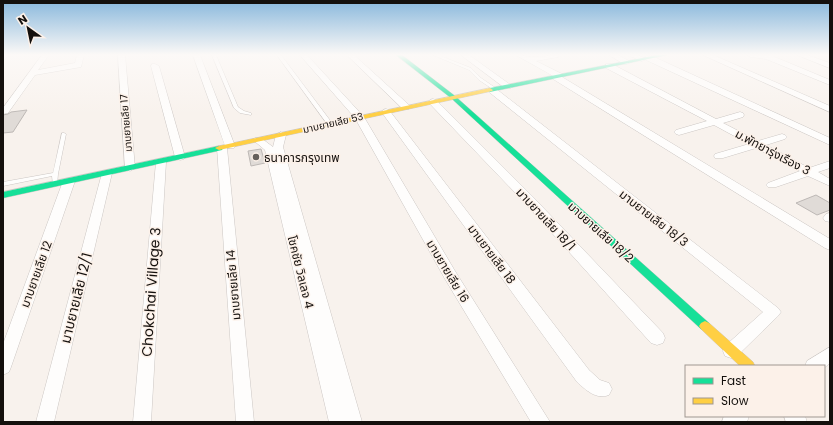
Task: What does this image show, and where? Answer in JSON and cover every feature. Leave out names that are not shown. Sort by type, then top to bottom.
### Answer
[{"type":"street","points":[[3,111],[5,111],[31,75]]},
{"type":"street","name":"มาบยายเลีย 17","points":[[123,75],[130,168]]},
{"type":"street","points":[[157,75],[180,157]]},
{"type":"street","name":"มาบยายเลีย 14","points":[[202,75],[226,147],[245,422]]},
{"type":"street","name":"มาบยายเลีย 16","points":[[321,75],[359,118],[450,275],[541,422]]},
{"type":"street","points":[[372,75],[406,107]]},
{"type":"street","name":"มาบยายเลีย 18/2","points":[[424,75],[453,97],[747,365]]},
{"type":"street","points":[[492,75],[508,86]]},
{"type":"street","points":[[552,75],[830,245]]},
{"type":"street","name":"มาบยายเลีย 53","points":[[3,195],[160,162],[406,107],[566,75]]},
{"type":"street","name":"ม.พัทยารุ่งเรือง 3","points":[[626,75],[830,182]]},
{"type":"street","points":[[680,75],[830,142]]},
{"type":"street","points":[[752,75],[830,109]]},
{"type":"street","points":[[812,75],[830,82]]},
{"type":"street","name":"มาบยายเลีย 18/3","points":[[493,89],[772,312],[731,351]]},
{"type":"street","name":"มาบยายเลีย 18/1","points":[[433,102],[528,199],[657,338]]},
{"type":"street","name":"มาบยายเลีย 18","points":[[386,112],[582,376],[595,387],[603,389]]},
{"type":"street","points":[[679,132],[740,115]]},
{"type":"street","name":"โชคชัย วิลเลจ 4","points":[[281,135],[278,147],[293,218],[319,322],[338,422]]},
{"type":"street","points":[[719,156],[782,137]]},
{"type":"street","name":"โชคชัย วิลเลจ 4","points":[[258,140],[270,149],[293,218]]},
{"type":"street","name":"Chokchai Village 3","points":[[142,422],[160,162]]},
{"type":"street","points":[[772,184],[830,164]]},
{"type":"street","name":"มาบยายเลีย 12/1","points":[[45,422],[107,173]]},
{"type":"street","name":"มาบยายเลีย 12","points":[[3,367],[69,181]]},
{"type":"street","name":"โชคชัย วิลเลจ 4","points":[[319,322],[353,422]]},
{"type":"street","points":[[814,365],[830,354]]},
{"type":"lane","points":[[222,75],[236,108],[249,114]]},
{"type":"lane","points":[[294,75],[330,124]]},
{"type":"lane","points":[[476,75],[493,89]]},
{"type":"lane","points":[[55,184],[55,174],[64,134]]},
{"type":"lane","points":[[3,184],[55,174]]},
{"type":"building","points":[[27,110],[13,132],[3,133],[3,115],[11,112]]},
{"type":"building","name":"ธนาคารกรุงเทพ","points":[[261,149],[265,163],[251,166],[248,151]]},
{"type":"building","points":[[816,195],[830,203],[830,210],[817,215],[796,203]]},
{"type":"traffic: fast","points":[[424,75],[453,97],[705,326]]},
{"type":"traffic: fast","points":[[490,90],[565,75]]},
{"type":"traffic: fast","points":[[3,195],[219,148]]},
{"type":"traffic: slow","points":[[219,148],[490,90]]},
{"type":"traffic: slow","points":[[705,326],[748,365]]},
{"type":"place","name":"ธนาคารกรุงเทพ","points":[[256,157]]}]
